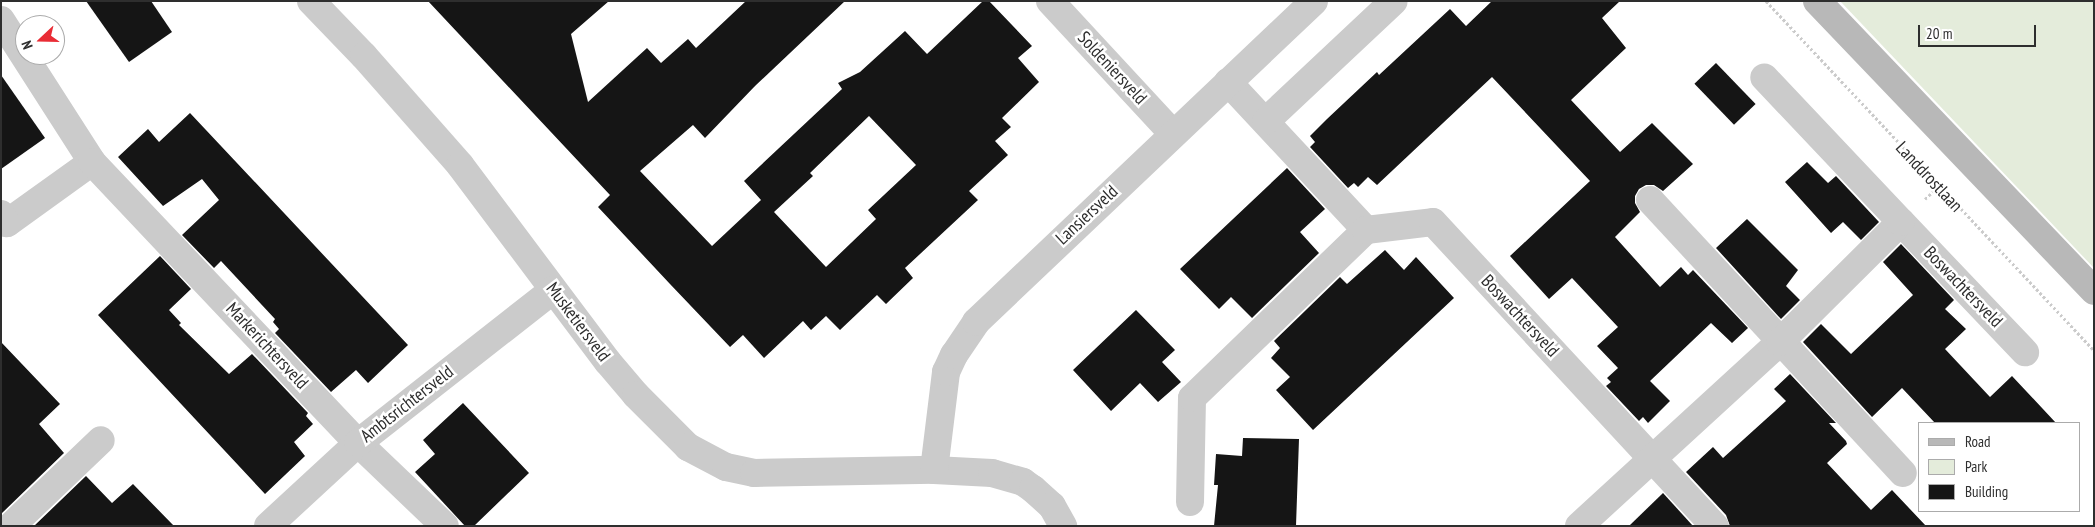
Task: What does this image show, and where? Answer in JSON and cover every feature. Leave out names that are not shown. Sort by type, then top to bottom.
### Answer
[{"type":"street","name":"Musketiersveld","points":[[310,1],[364,56],[460,165],[518,240],[553,290],[636,395],[688,447],[713,461],[740,471],[768,474],[934,470],[992,473],[1023,482],[1052,506],[1063,526]]},
{"type":"street","name":"Soldeniersveld","points":[[1050,1],[1173,134]]},
{"type":"street","name":"Lansiersveld","points":[[934,470],[943,384],[954,355],[964,338],[990,307],[1314,1]]},
{"type":"street","points":[[1266,121],[1394,1]]},
{"type":"street","points":[[1817,1],[2094,291]]},
{"type":"street","name":"Markerichtersveld","points":[[1,20],[92,162],[358,442],[446,526]]},
{"type":"street","name":"Boswachtersveld","points":[[1764,77],[2025,352]]},
{"type":"street","points":[[1190,502],[1192,398],[1366,230],[1228,82]]},
{"type":"street","points":[[1,214],[8,223],[92,162]]},
{"type":"street","points":[[1650,200],[1780,342],[1903,472]]},
{"type":"street","name":"Boswachtersveld","points":[[1366,230],[1433,222],[1715,526]]},
{"type":"street","points":[[1579,526],[1780,342],[1901,222]]},
{"type":"street","name":"Ambtsrichtersveld","points":[[268,526],[358,442],[553,290]]},
{"type":"street","points":[[11,526],[101,440]]},
{"type":"path","name":"Landdrostlaan","points":[[1766,1],[2094,350]]},
{"type":"green space","points":[[1840,1],[2094,1],[2094,268]]},
{"type":"building","points":[[86,1],[151,1],[172,32],[129,62]]},
{"type":"building","points":[[428,1],[609,1],[571,34],[588,102],[647,48],[661,63],[688,39],[696,48],[746,1],[845,1],[755,86],[705,138],[693,125],[640,171],[712,246],[761,200],[744,181],[842,89],[838,83],[860,72],[905,31],[927,54],[983,1],[989,1],[1032,46],[1018,58],[1039,82],[1002,118],[1011,127],[995,141],[1008,155],[969,191],[978,200],[905,268],[913,278],[886,304],[877,295],[840,330],[826,316],[811,330],[803,321],[764,358],[743,335],[730,347],[670,284],[598,207],[610,195]],"holes":[[[869,116],[916,165],[868,210],[876,219],[826,267],[774,212],[813,176],[810,173]]]},
{"type":"building","points":[[1492,1],[1620,1],[1602,18],[1626,48],[1571,100],[1620,152],[1652,123],[1693,164],[1663,191],[1654,185],[1646,185],[1639,189],[1635,196],[1635,203],[1640,212],[1615,237],[1660,287],[1681,267],[1688,275],[1693,270],[1748,328],[1732,343],[1711,323],[1650,381],[1670,401],[1648,423],[1643,417],[1639,421],[1606,386],[1611,382],[1607,378],[1618,368],[1597,346],[1618,327],[1572,278],[1549,299],[1510,256],[1590,181],[1492,77],[1377,185],[1368,177],[1358,187],[1354,183],[1348,188],[1310,147],[1315,142],[1310,136],[1327,119],[1377,72],[1379,75],[1450,9],[1466,26]]},
{"type":"building","points":[[1716,63],[1756,104],[1734,125],[1694,84]]},
{"type":"building","points":[[1,75],[45,138],[1,169]]},
{"type":"building","points":[[190,113],[408,345],[368,383],[356,370],[331,392],[275,333],[279,329],[273,322],[275,319],[221,261],[214,268],[182,235],[219,200],[202,179],[163,206],[118,157],[148,129],[159,142]]},
{"type":"building","points":[[1807,162],[1828,183],[1836,176],[1879,222],[1861,240],[1843,222],[1831,233],[1785,182]]},
{"type":"building","points":[[1287,168],[1325,209],[1300,232],[1319,253],[1252,318],[1231,297],[1219,309],[1180,269]]},
{"type":"building","points":[[1747,219],[1798,270],[1786,286],[1800,300],[1781,319],[1716,248]]},
{"type":"building","points":[[1901,244],[1954,300],[1945,309],[1966,329],[1945,349],[1990,397],[2012,376],[2055,422],[1934,422],[1902,388],[1872,417],[1803,342],[1821,324],[1851,354],[1913,295],[1883,262]]},
{"type":"building","points":[[1385,250],[1404,270],[1416,257],[1454,298],[1313,430],[1276,390],[1290,377],[1271,358],[1280,348],[1274,341],[1340,277],[1347,284]]},
{"type":"building","points":[[160,256],[191,289],[169,310],[181,323],[179,325],[229,374],[252,354],[308,413],[306,416],[313,424],[294,442],[305,456],[265,494],[98,315]]},
{"type":"building","points":[[1136,310],[1175,350],[1162,362],[1181,382],[1158,402],[1140,383],[1111,411],[1073,370]]},
{"type":"building","points":[[1,342],[60,404],[39,424],[64,453],[1,514]]},
{"type":"building","points":[[1790,374],[1836,423],[1829,423],[1846,441],[1847,444],[1827,463],[1871,510],[1892,490],[1926,526],[1730,526],[1726,515],[1686,472],[1713,447],[1723,458],[1786,401],[1774,389]]},
{"type":"building","points":[[463,403],[529,473],[474,526],[465,526],[415,472],[435,454],[423,440]]},
{"type":"building","points":[[1243,438],[1299,439],[1296,526],[1214,526],[1218,485],[1214,485],[1216,454],[1242,456]]},
{"type":"building","points":[[86,476],[112,503],[133,484],[174,526],[34,526]]},
{"type":"building","points":[[1663,493],[1693,526],[1629,526]]}]
